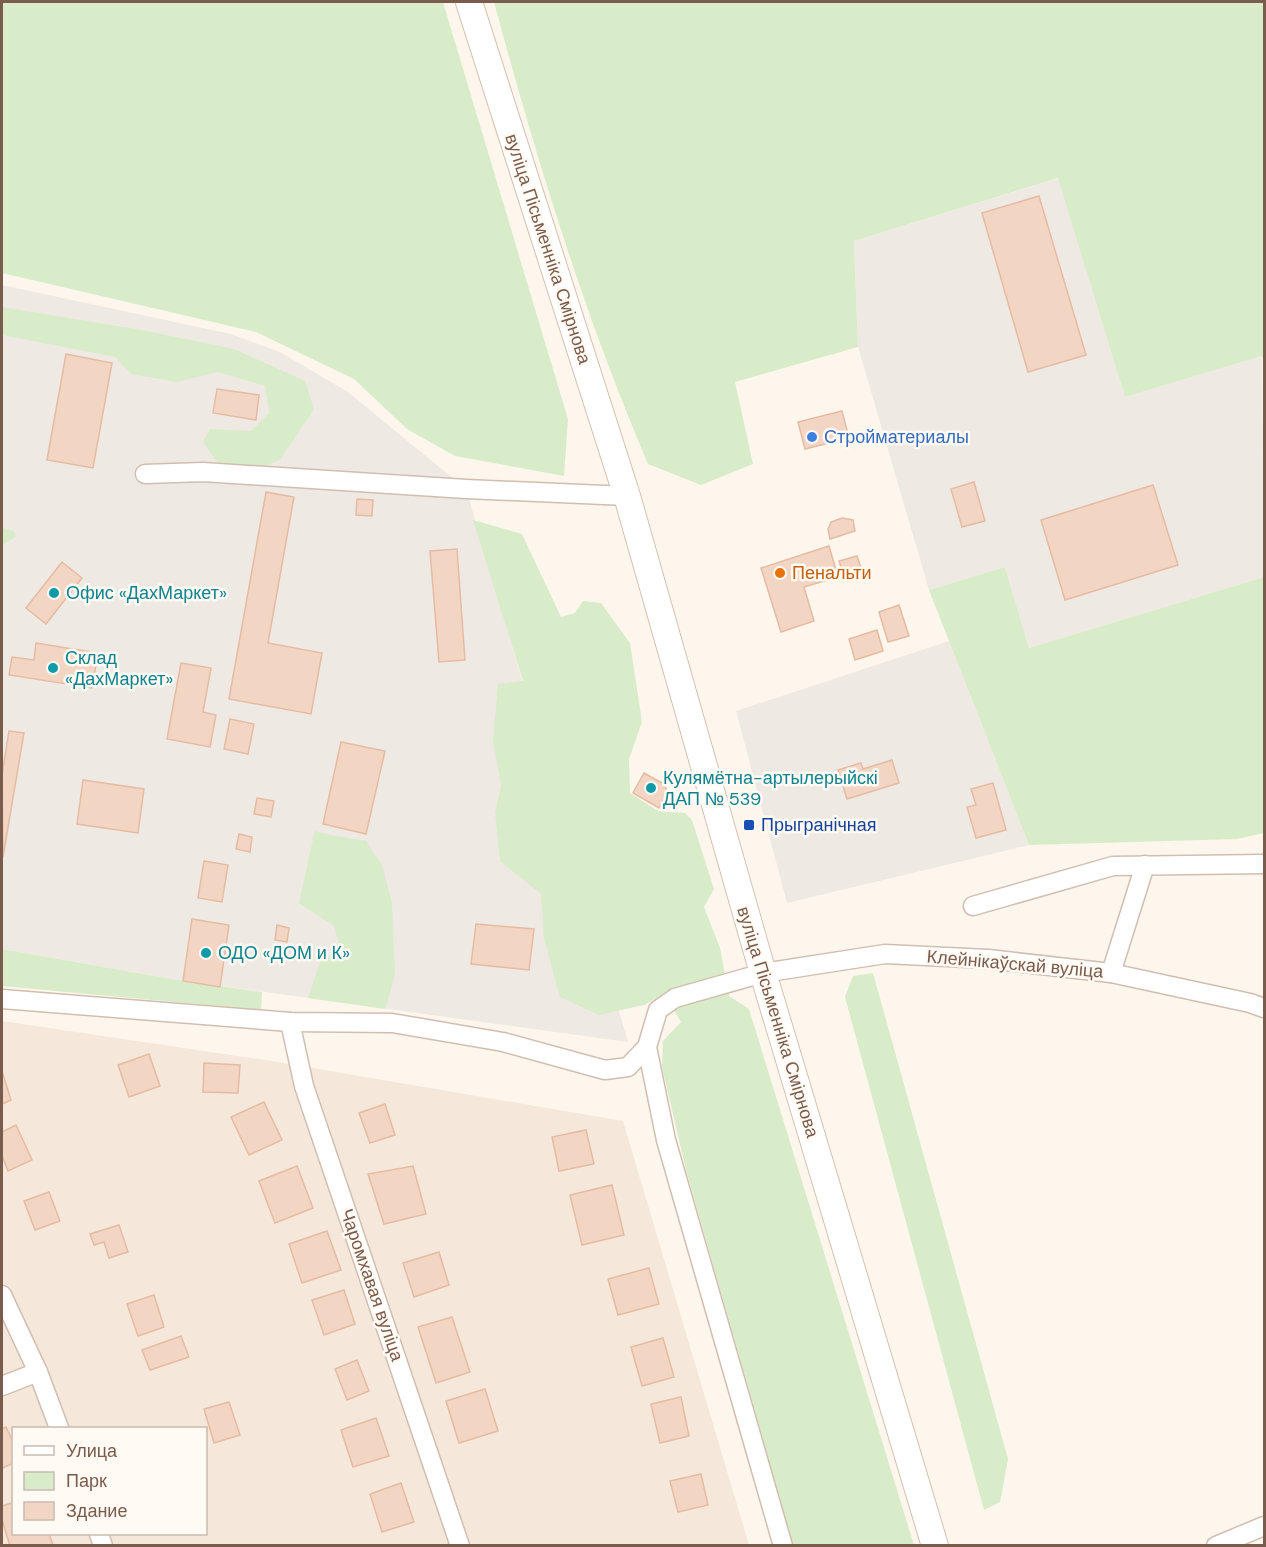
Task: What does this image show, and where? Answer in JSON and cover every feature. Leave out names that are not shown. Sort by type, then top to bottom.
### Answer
[{"type":"main road","name":"вуліца Пісьменніка Смірнова","points":[[470,2],[627,496],[763,973],[935,1545]]},
{"type":"street","points":[[145,474],[203,472],[466,489],[627,496]]},
{"type":"street","points":[[974,906],[1113,866],[1264,864]]},
{"type":"street","points":[[1111,972],[1145,866]]},
{"type":"street","name":"Клейнікаўскай вуліца","points":[[647,1047],[658,1010],[675,998],[763,973],[885,954],[988,959],[1111,972],[1264,1008]]},
{"type":"street","points":[[2,999],[290,1022],[392,1023],[503,1042],[605,1070],[628,1067],[647,1047]]},
{"type":"street","name":"Чаромхавая вуліца","points":[[290,1022],[304,1086],[460,1545]]},
{"type":"street","points":[[647,1047],[666,1140],[783,1545]]},
{"type":"street","points":[[2,1295],[38,1372],[59,1427]]},
{"type":"street","points":[[2,1386],[38,1372]]},
{"type":"street","points":[[1226,1544],[1264,1527]]},
{"type":"shaded area","points":[[1059,178],[1125,397],[1262,356],[1264,577],[1029,648],[1005,567],[929,590],[858,347],[854,241]]},
{"type":"shaded area","points":[[2,285],[231,334],[280,352],[348,392],[466,489],[628,1042],[177,980],[2,949]]},
{"type":"shaded area","points":[[949,641],[1029,845],[787,903],[736,711]]},
{"type":"shaded area","points":[[2,1021],[272,1061],[623,1121],[749,1545],[2,1546]]},
{"type":"green space","points":[[2,2],[443,2],[568,419],[564,476],[455,456],[407,429],[354,379],[256,332],[2,273]]},
{"type":"green space","points":[[494,2],[1264,2],[1264,363],[1262,356],[1125,397],[1058,178],[854,241],[858,347],[735,382],[753,464],[701,485],[648,464],[582,293],[544,177]]},
{"type":"green space","points":[[2,307],[142,330],[234,349],[305,381],[314,409],[280,460],[259,468],[217,462],[203,442],[210,429],[251,431],[269,413],[265,386],[218,372],[177,382],[131,374],[115,357],[2,335]]},
{"type":"green space","points":[[473,520],[522,534],[561,617],[575,613],[583,601],[601,603],[630,643],[642,722],[629,759],[630,793],[658,811],[685,813],[692,820],[714,889],[704,907],[720,948],[729,996],[749,1009],[914,1545],[793,1545],[686,1170],[662,1067],[663,1041],[681,1022],[664,994],[644,1005],[599,1015],[560,997],[544,939],[541,894],[500,861],[495,812],[501,786],[493,740],[498,684],[523,681]]},
{"type":"green space","points":[[2,527],[15,532],[16,537],[2,545]]},
{"type":"green space","points":[[1005,567],[1029,648],[1264,577],[1264,833],[1237,839],[1029,845],[929,590]]},
{"type":"green space","points":[[315,830],[320,833],[366,841],[382,865],[392,903],[395,975],[385,1009],[308,998],[321,959],[341,952],[334,926],[299,903]]},
{"type":"green space","points":[[2,949],[177,980],[262,992],[261,1010],[2,986]]},
{"type":"green space","points":[[873,973],[1008,1459],[1000,1502],[984,1510],[845,997],[853,976]]},
{"type":"building","points":[[1039,196],[1086,355],[1028,372],[982,213]]},
{"type":"building","points":[[66,354],[112,363],[93,468],[47,460]]},
{"type":"building","points":[[217,389],[259,395],[256,420],[213,413]]},
{"type":"building","points":[[842,411],[849,438],[805,449],[798,422]]},
{"type":"building","points":[[974,482],[985,521],[962,527],[951,489]]},
{"type":"building","points":[[1153,485],[1178,565],[1065,600],[1041,520]]},
{"type":"building","points":[[266,492],[294,497],[268,643],[322,653],[311,714],[229,699]]},
{"type":"building","points":[[357,499],[373,500],[372,516],[356,515]]},
{"type":"building","points":[[842,518],[853,520],[855,531],[830,539],[828,529],[831,522]]},
{"type":"building","points":[[829,546],[838,577],[804,587],[814,621],[781,632],[761,568]]},
{"type":"building","points":[[457,549],[465,660],[439,662],[430,551]]},
{"type":"building","points":[[857,556],[862,571],[844,576],[839,561]]},
{"type":"building","name":"Офис «ДахМаркет»","points":[[62,562],[82,578],[46,624],[26,608]]},
{"type":"building","points":[[899,605],[909,636],[888,642],[879,612]]},
{"type":"building","points":[[877,630],[883,651],[855,660],[849,639]]},
{"type":"building","name":"Склад «ДахМаркет»","points":[[36,643],[98,653],[92,688],[9,675],[12,657],[34,660]]},
{"type":"building","points":[[181,663],[211,668],[203,712],[216,715],[210,747],[167,739]]},
{"type":"building","points":[[230,719],[254,724],[248,754],[224,749]]},
{"type":"building","points":[[9,731],[24,733],[3,857],[2,775]]},
{"type":"building","points":[[341,742],[385,751],[366,834],[323,824]]},
{"type":"building","points":[[892,760],[899,783],[847,799],[838,770],[861,763],[863,769]]},
{"type":"building","name":"Кулямётна-артылерыйскі ДАП № 539","points":[[644,773],[664,784],[668,793],[659,808],[633,793]]},
{"type":"building","points":[[83,780],[144,789],[138,833],[77,824]]},
{"type":"building","points":[[993,783],[1006,830],[976,838],[967,807],[976,805],[971,789]]},
{"type":"building","points":[[257,798],[274,801],[271,817],[254,814]]},
{"type":"building","points":[[239,834],[252,837],[250,852],[236,849]]},
{"type":"building","points":[[204,861],[228,865],[222,902],[198,898]]},
{"type":"building","name":"ОДО «ДОМ и К»","points":[[192,919],[229,925],[220,987],[183,981]]},
{"type":"building","points":[[476,924],[534,929],[529,970],[471,964]]},
{"type":"building","points":[[277,925],[289,928],[287,942],[275,940]]},
{"type":"building","points":[[149,1054],[160,1086],[129,1097],[118,1065]]},
{"type":"building","points":[[204,1063],[240,1065],[238,1093],[203,1092]]},
{"type":"building","points":[[2,1071],[11,1100],[2,1104]]},
{"type":"building","points":[[264,1102],[282,1140],[249,1155],[231,1117]]},
{"type":"building","points":[[385,1104],[395,1135],[370,1143],[359,1113]]},
{"type":"building","points":[[16,1125],[32,1160],[8,1171],[2,1156],[2,1132]]},
{"type":"building","points":[[586,1130],[594,1164],[559,1171],[552,1137]]},
{"type":"building","points":[[297,1166],[313,1208],[275,1223],[259,1181]]},
{"type":"building","points":[[413,1166],[426,1214],[384,1224],[368,1174]]},
{"type":"building","points":[[612,1185],[624,1235],[582,1245],[570,1195]]},
{"type":"building","points":[[49,1192],[60,1221],[35,1230],[24,1201]]},
{"type":"building","points":[[119,1225],[128,1252],[109,1258],[104,1242],[94,1245],[90,1234]]},
{"type":"building","points":[[327,1231],[341,1270],[302,1283],[289,1244]]},
{"type":"building","points":[[439,1252],[449,1285],[414,1297],[403,1263]]},
{"type":"building","points":[[649,1268],[659,1304],[618,1315],[608,1279]]},
{"type":"building","points":[[344,1290],[355,1324],[324,1335],[312,1300]]},
{"type":"building","points":[[154,1295],[164,1327],[138,1336],[127,1304]]},
{"type":"building","points":[[452,1317],[470,1372],[436,1383],[418,1327]]},
{"type":"building","points":[[181,1336],[189,1357],[150,1370],[142,1350]]},
{"type":"building","points":[[663,1338],[674,1377],[642,1386],[631,1347]]},
{"type":"building","points":[[357,1360],[369,1391],[347,1400],[335,1369]]},
{"type":"building","points":[[485,1389],[498,1431],[459,1443],[446,1401]]},
{"type":"building","points":[[681,1397],[689,1436],[660,1443],[651,1404]]},
{"type":"building","points":[[229,1402],[240,1435],[214,1443],[204,1409]]},
{"type":"building","points":[[376,1418],[389,1456],[353,1467],[341,1430]]},
{"type":"building","points":[[6,1427],[12,1440],[12,1464],[2,1468],[2,1429]]},
{"type":"building","points":[[701,1474],[708,1505],[678,1512],[670,1481]]},
{"type":"building","points":[[401,1483],[414,1522],[382,1532],[370,1494]]},
{"type":"building","points":[[12,1503],[12,1535],[49,1535],[53,1545],[10,1546],[2,1520],[2,1506]]},
{"type":"place","name":"Стройматериалы","points":[[812,437]]},
{"type":"place","name":"Пенальти","points":[[780,573]]},
{"type":"place","name":"Офис «ДахМаркет»","points":[[54,593]]},
{"type":"place","name":"Склад «ДахМаркет»","points":[[53,668]]},
{"type":"place","name":"Кулямётна-артылерыйскі ДАП № 539","points":[[651,788]]},
{"type":"place","name":"Прыгранічная","points":[[749,825]]},
{"type":"place","name":"ОДО «ДОМ и К»","points":[[206,953]]}]
